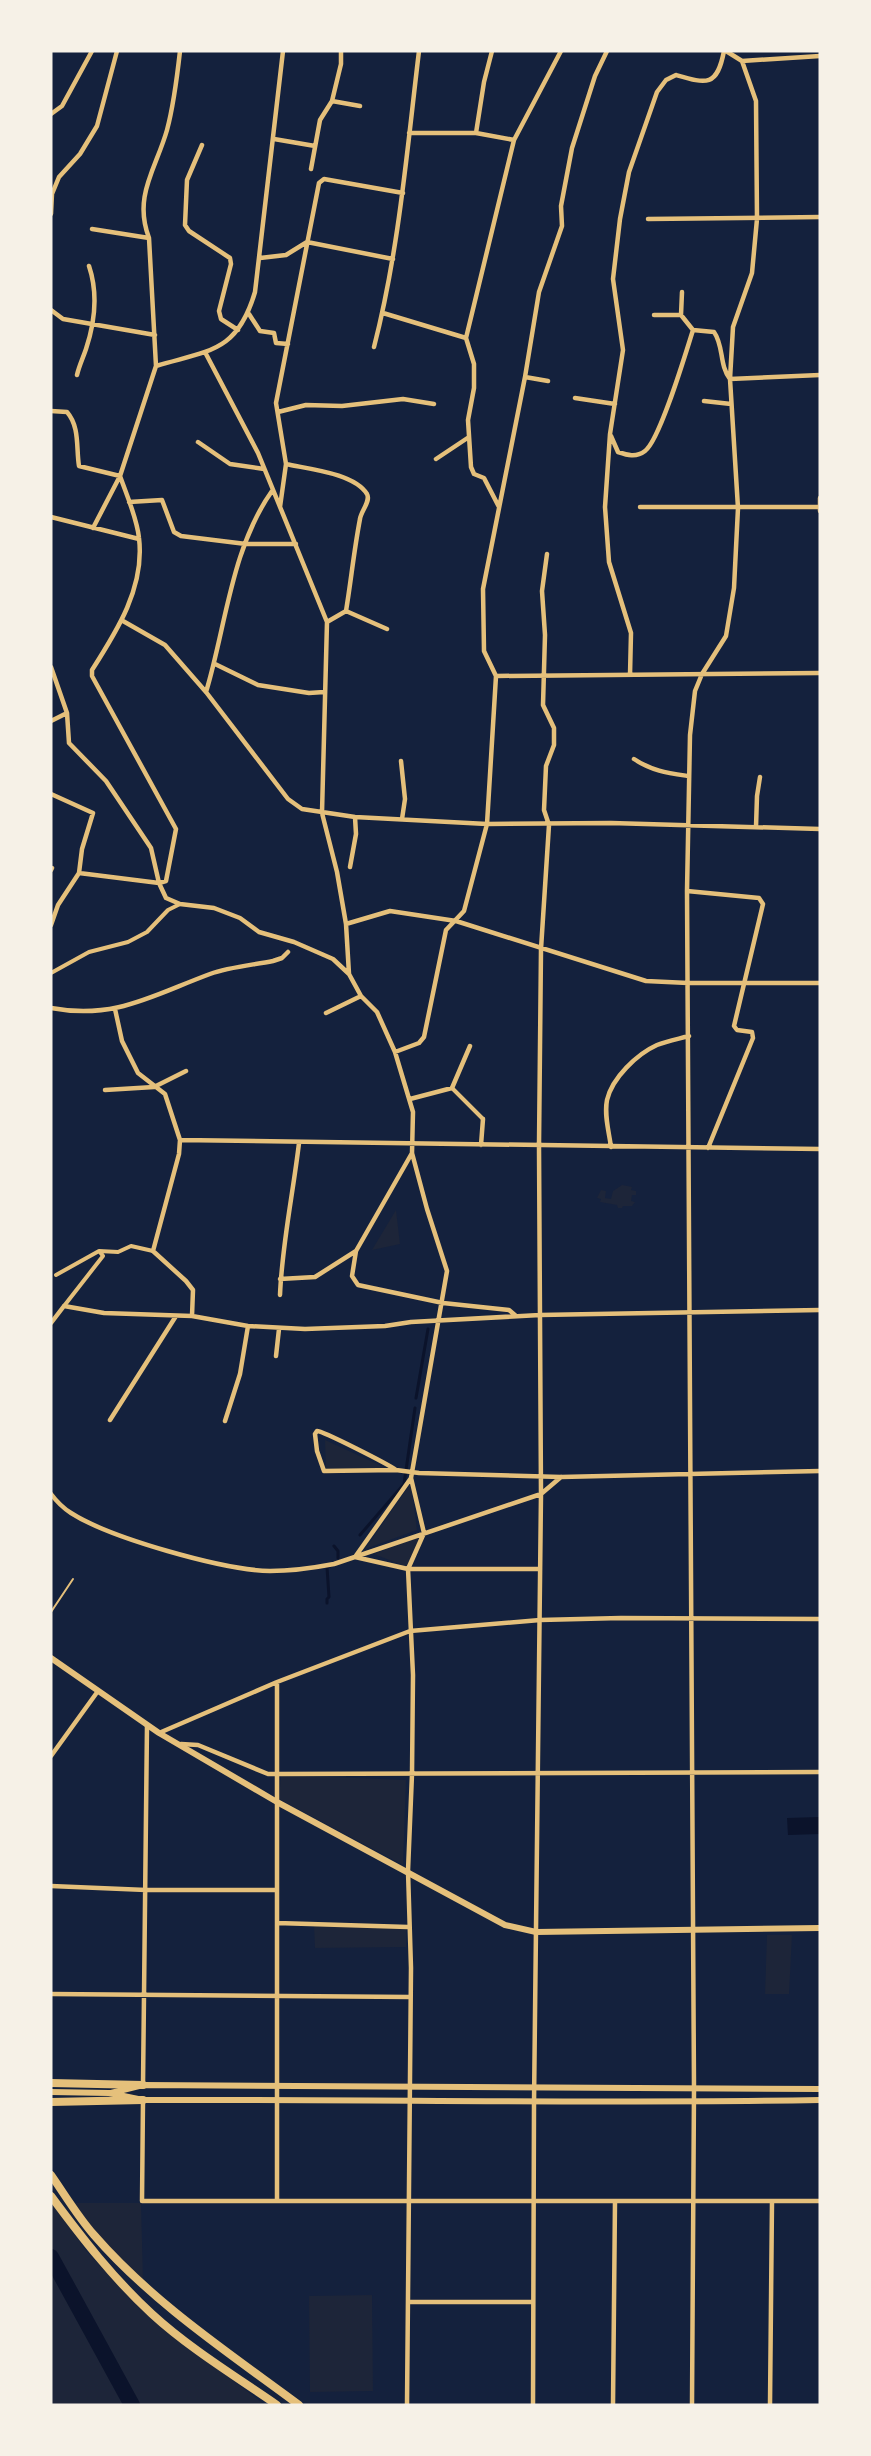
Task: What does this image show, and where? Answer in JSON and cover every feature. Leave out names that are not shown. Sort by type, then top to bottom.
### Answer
[{"type":"main road","points":[[51,2083],[143,2085]]},
{"type":"main road","points":[[51,2103],[143,2100]]},
{"type":"main road","points":[[51,2175],[94,2235],[144,2285],[299,2405]]},
{"type":"main road","points":[[51,2196],[89,2248],[152,2314],[184,2340],[278,2405]]},
{"type":"street","points":[[51,114],[62,106],[92,51]]},
{"type":"street","points":[[51,214],[52,194],[59,177],[80,154],[97,126],[117,51]]},
{"type":"street","points":[[93,528],[120,476],[156,366],[148,238],[142,222],[142,205],[167,131],[177,86],[180,51]]},
{"type":"street","points":[[156,366],[206,354],[230,339],[249,314],[260,258],[283,51]]},
{"type":"street","points":[[311,168],[320,120],[332,101],[341,64],[341,51]]},
{"type":"street","points":[[374,347],[393,259],[419,51]]},
{"type":"street","points":[[476,133],[484,82],[492,51]]},
{"type":"street","points":[[499,507],[484,478],[474,474],[471,467],[468,420],[474,388],[474,364],[466,338],[514,140],[561,51]]},
{"type":"street","points":[[395,1052],[419,1042],[424,1037],[446,930],[464,910],[487,824],[496,676],[484,651],[483,589],[525,377],[539,292],[562,226],[561,206],[572,148],[595,76],[607,51]]},
{"type":"street","points":[[630,675],[631,633],[609,562],[605,507],[610,434],[623,350],[612,279],[629,172],[657,92],[666,80],[676,75],[703,82],[714,78],[720,69],[725,51],[742,61],[820,56]]},
{"type":"street","points":[[692,2405],[694,2089],[688,776],[694,702],[702,674],[726,636],[730,625],[734,588],[738,508],[730,379],[733,327],[753,273],[757,219],[756,101],[742,61]]},
{"type":"street","points":[[332,101],[360,106]]},
{"type":"street","points":[[409,133],[476,133],[514,140]]},
{"type":"street","points":[[274,139],[315,146]]},
{"type":"street","points":[[202,145],[187,180],[185,225],[189,231],[230,258],[231,264],[219,311],[221,319],[238,330]]},
{"type":"street","points":[[280,507],[286,464],[276,403],[319,183],[324,179],[403,193]]},
{"type":"street","points":[[648,219],[820,217]]},
{"type":"street","points":[[92,229],[148,238]]},
{"type":"street","points":[[260,258],[286,255],[307,242],[393,259]]},
{"type":"street","points":[[77,375],[80,360],[86,351],[95,299],[94,282],[89,266]]},
{"type":"street","points":[[682,292],[681,315],[693,330],[714,332],[719,339],[723,365],[730,379]]},
{"type":"street","points":[[51,310],[63,320],[155,335]]},
{"type":"street","points":[[383,313],[466,338]]},
{"type":"street","points":[[249,314],[260,332],[274,333],[276,343],[288,344]]},
{"type":"street","points":[[654,315],[681,315]]},
{"type":"street","points":[[610,434],[618,452],[632,456],[645,451],[656,434],[693,330]]},
{"type":"street","points":[[206,354],[258,453],[327,622],[322,813],[338,872],[346,924],[349,974]]},
{"type":"street","points":[[730,379],[820,375]]},
{"type":"street","points":[[525,377],[548,381]]},
{"type":"street","points":[[575,398],[615,404]]},
{"type":"street","points":[[278,412],[306,405],[342,406],[403,399],[434,404]]},
{"type":"street","points":[[704,401],[731,404]]},
{"type":"street","points":[[51,411],[67,412],[73,420],[79,466],[120,476]]},
{"type":"street","points":[[436,459],[469,437]]},
{"type":"street","points":[[198,442],[230,465],[264,469]]},
{"type":"street","points":[[286,464],[343,477],[368,495],[360,519],[346,611]]},
{"type":"street","points":[[79,873],[159,883],[166,881],[176,829],[92,676],[92,670],[123,621],[137,577],[139,539],[120,476]]},
{"type":"street","points":[[206,692],[215,664],[237,566],[260,508],[272,491]]},
{"type":"street","points":[[640,507],[820,508],[820,498]]},
{"type":"street","points":[[129,502],[162,500],[177,534],[246,544],[296,544]]},
{"type":"street","points":[[51,517],[139,539]]},
{"type":"street","points":[[533,2405],[541,1494],[539,1146],[542,949],[549,825],[544,810],[546,766],[554,745],[554,728],[543,705],[545,635],[542,591],[547,554]]},
{"type":"street","points":[[327,622],[346,611]]},
{"type":"street","points":[[346,611],[387,629]]},
{"type":"street","points":[[123,621],[165,645],[206,692],[288,799],[302,809],[355,817],[487,824],[611,823],[820,829]]},
{"type":"street","points":[[215,664],[258,684],[309,693],[324,692]]},
{"type":"street","points":[[51,667],[67,712],[69,744],[106,781],[151,848],[159,883],[166,897],[180,904],[214,908],[240,918],[259,932],[294,942],[333,958],[349,974],[361,996],[377,1012],[395,1052],[410,1099],[413,1112],[412,1153],[447,1271],[411,1478],[424,1533],[408,1569],[413,1675],[408,1871],[410,2100],[407,2405]]},
{"type":"street","points":[[496,676],[820,674]]},
{"type":"street","points":[[51,721],[67,712]]},
{"type":"street","points":[[634,759],[647,768],[688,776]]},
{"type":"street","points":[[401,761],[405,799],[402,819]]},
{"type":"street","points":[[756,827],[760,777]]},
{"type":"street","points":[[51,794],[93,813],[82,849],[79,873],[58,905],[51,925]]},
{"type":"street","points":[[350,867],[356,834],[355,817]]},
{"type":"street","points":[[687,891],[759,898],[763,904],[734,1026],[737,1030],[752,1032],[753,1038],[708,1148]]},
{"type":"street","points":[[51,973],[89,952],[128,942],[147,932],[168,910],[180,904]]},
{"type":"street","points":[[346,924],[390,912],[456,921],[646,981],[743,984],[820,983]]},
{"type":"street","points":[[51,1008],[94,1011],[115,1009],[213,973],[273,961],[282,958],[288,952]]},
{"type":"street","points":[[326,1013],[361,996]]},
{"type":"street","points":[[115,1009],[122,1041],[138,1073],[165,1094],[180,1140],[179,1154],[153,1251]]},
{"type":"street","points":[[611,1147],[607,1107],[608,1098],[616,1082],[633,1061],[656,1046],[689,1036]]},
{"type":"street","points":[[452,1088],[470,1046]]},
{"type":"street","points":[[105,1090],[154,1087],[186,1071]]},
{"type":"street","points":[[410,1099],[452,1088]]},
{"type":"street","points":[[452,1088],[483,1119],[481,1145]]},
{"type":"street","points":[[180,1140],[689,1149],[820,1149]]},
{"type":"street","points":[[280,1295],[281,1259],[299,1143]]},
{"type":"street","points":[[412,1153],[357,1251],[352,1276],[358,1285],[443,1303],[509,1310],[516,1316]]},
{"type":"street","points":[[56,1275],[99,1251],[118,1252],[131,1246],[153,1251],[193,1290],[192,1316]]},
{"type":"street","points":[[51,1323],[103,1256],[99,1251]]},
{"type":"street","points":[[280,1279],[315,1277],[357,1251]]},
{"type":"street","points":[[64,1306],[113,1314],[192,1316],[279,1329],[385,1326],[411,1322],[540,1315],[820,1311]]},
{"type":"street","points":[[110,1420],[176,1316]]},
{"type":"street","points":[[225,1420],[240,1374],[248,1326]]},
{"type":"street","points":[[276,1356],[279,1329]]},
{"type":"street","points":[[399,1470],[320,1430],[315,1434],[324,1470],[399,1470],[418,1473],[541,1477],[820,1471]]},
{"type":"street","points":[[51,1494],[71,1513],[120,1535],[240,1568],[269,1571],[315,1568],[356,1557],[541,1494],[561,1477]]},
{"type":"street","points":[[356,1557],[411,1478]]},
{"type":"street","points":[[356,1557],[408,1569],[540,1569]]},
{"type":"street","points":[[159,1733],[277,1682],[410,1631],[540,1620],[820,1619]]},
{"type":"street","points":[[51,1658],[159,1733],[182,1744],[277,1802],[504,1925],[536,1932],[820,1928]]},
{"type":"street","points":[[277,1682],[277,2201]]},
{"type":"street","points":[[51,1756],[98,1691]]},
{"type":"street","points":[[143,2085],[147,1725]]},
{"type":"street","points":[[182,1744],[198,1745],[268,1774],[820,1772]]},
{"type":"street","points":[[51,1886],[146,1890],[276,1890]]},
{"type":"street","points":[[277,1923],[408,1927]]},
{"type":"street","points":[[51,1994],[410,1997]]},
{"type":"street","points":[[110,2093],[143,2085],[820,2089]]},
{"type":"street","points":[[51,2092],[110,2093],[143,2100],[410,2100],[534,2103],[820,2100]]},
{"type":"street","points":[[143,2100],[142,2202],[820,2201]]},
{"type":"street","points":[[613,2405],[615,2201]]},
{"type":"street","points":[[770,2405],[772,2201]]},
{"type":"street","points":[[408,2302],[533,2302]]},
{"type":"lane","points":[[51,1612],[73,1579]]},
{"type":"shaded area","points":[[622,1185],[632,1187],[631,1190],[636,1191],[636,1195],[632,1195],[631,1201],[635,1202],[632,1206],[618,1208],[617,1205],[600,1202],[601,1199],[597,1198],[601,1190],[606,1191],[605,1198],[611,1199],[613,1191]]},
{"type":"shaded area","points":[[396,1210],[400,1244],[372,1250]]},
{"type":"shaded area","points":[[325,1440],[388,1469],[326,1474]]},
{"type":"shaded area","points":[[411,1483],[417,1530],[365,1549]]},
{"type":"shaded area","points":[[421,1536],[407,1567],[374,1554]]},
{"type":"shaded area","points":[[281,1775],[406,1780],[403,1865],[279,1799]]},
{"type":"shaded area","points":[[820,1817],[820,1834],[788,1835],[787,1818]]},
{"type":"shaded area","points":[[314,1926],[406,1927],[406,1947],[315,1948]]},
{"type":"shaded area","points":[[767,1935],[792,1935],[789,1994],[765,1994]]},
{"type":"shaded area","points":[[51,2201],[87,2252],[150,2317],[265,2405],[51,2405]]},
{"type":"shaded area","points":[[74,2203],[141,2203],[143,2280],[96,2234]]},
{"type":"shaded area","points":[[372,2295],[373,2391],[310,2392],[309,2296]]},
{"type":"waterway","points":[[416,1398],[428,1329]]},
{"type":"waterway","points":[[360,1535],[404,1484],[415,1408]]},
{"type":"waterway","points":[[334,1546],[338,1551],[338,1558]]},
{"type":"waterway","points":[[327,1603],[329,1597],[327,1567],[330,1566]]},
{"type":"waterway","points":[[51,2257],[132,2405]]}]
